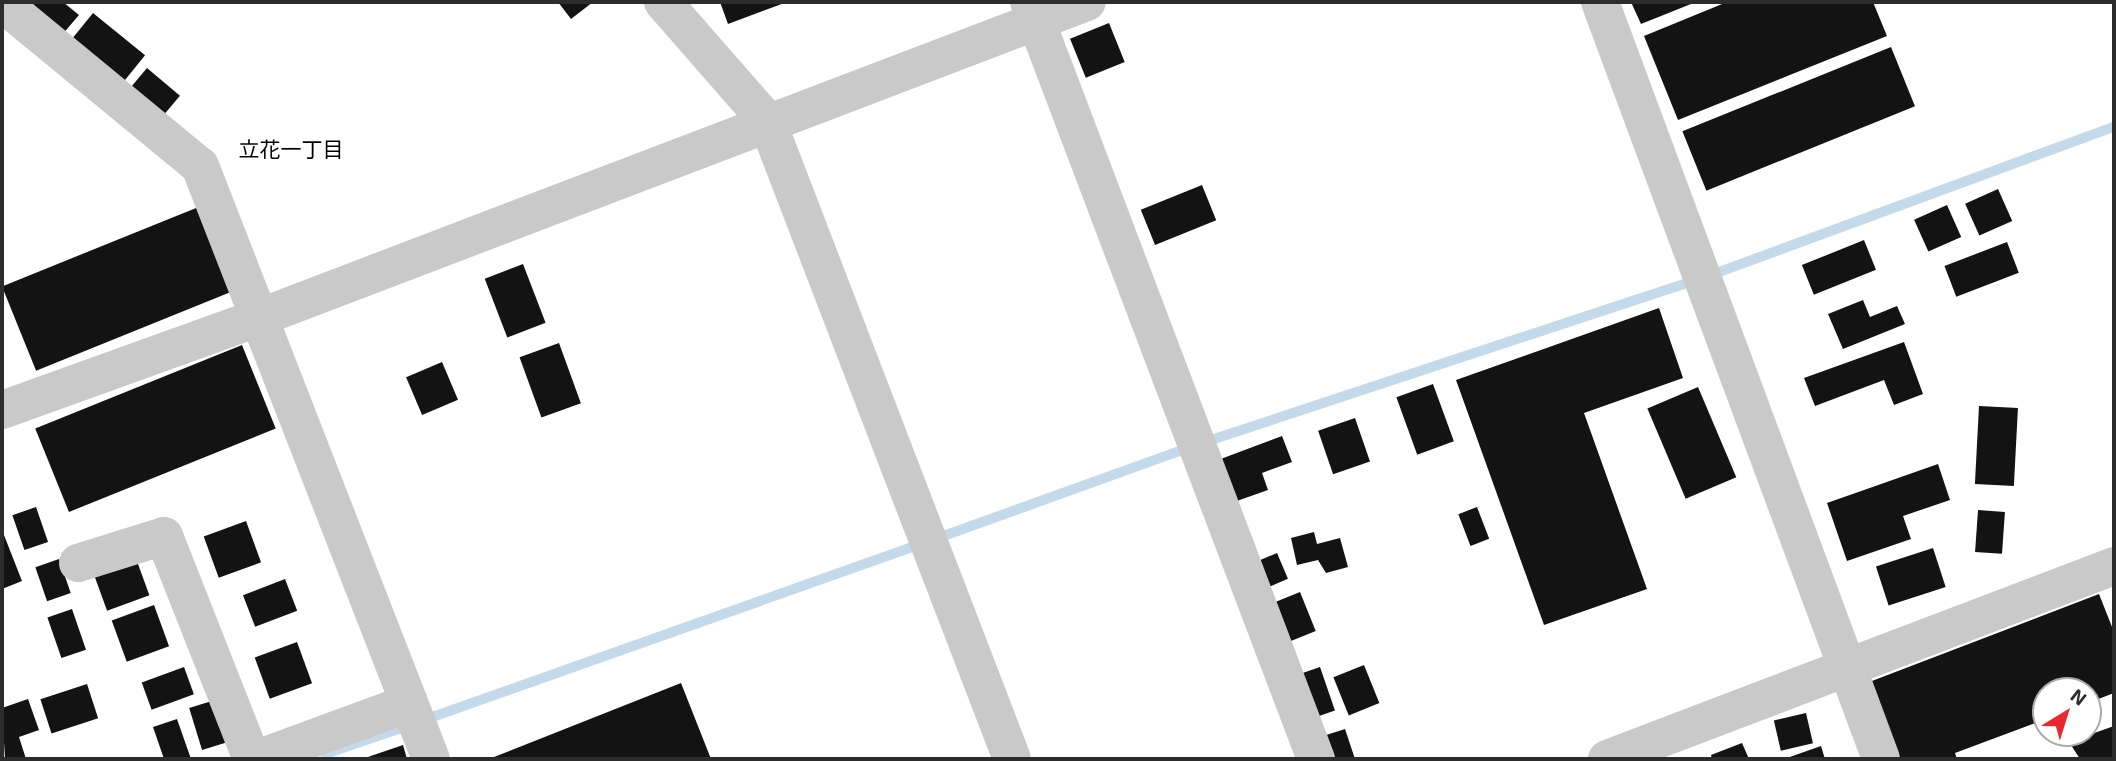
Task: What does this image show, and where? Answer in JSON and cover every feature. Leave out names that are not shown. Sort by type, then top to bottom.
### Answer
[{"type":"street","points":[[663,2],[767,121],[1012,759]]},
{"type":"street","points":[[2,410],[258,318],[767,121],[1033,11],[1087,2]]},
{"type":"street","points":[[1600,2],[1881,759]]},
{"type":"street","points":[[2,3],[200,166],[431,759]]},
{"type":"street","points":[[1033,11],[1316,759]]},
{"type":"street","points":[[78,563],[164,536],[254,759],[409,703]]},
{"type":"street","points":[[1607,759],[2114,566]]},
{"type":"building","points":[[20,2],[63,2],[79,15],[61,36]]},
{"type":"building","points":[[558,2],[593,2],[571,19]]},
{"type":"building","points":[[720,2],[787,2],[728,24]]},
{"type":"building","points":[[1631,2],[1696,2],[1641,24]]},
{"type":"building","points":[[1727,2],[1873,2],[1887,36],[1678,120],[1644,36]]},
{"type":"building","points":[[93,13],[145,55],[121,85],[68,43]]},
{"type":"building","points":[[1109,23],[1125,62],[1086,78],[1070,39]]},
{"type":"building","points":[[1891,47],[1915,106],[1706,191],[1682,131]]},
{"type":"building","points":[[147,68],[180,96],[159,120],[126,93]]},
{"type":"building","points":[[1202,185],[1216,220],[1155,245],[1141,210]]},
{"type":"building","points":[[1998,189],[2012,221],[1979,236],[1965,204]]},
{"type":"building","points":[[206,204],[240,288],[36,371],[2,286]]},
{"type":"building","points":[[1947,205],[1961,237],[1928,252],[1914,220]]},
{"type":"building","points":[[1864,240],[1876,270],[1814,295],[1802,265]]},
{"type":"building","points":[[2007,242],[2019,273],[1956,297],[1944,266]]},
{"type":"building","points":[[523,264],[546,323],[507,338],[485,279]]},
{"type":"building","points":[[1863,300],[1870,317],[1897,306],[1905,324],[1843,349],[1828,314]]},
{"type":"building","points":[[1659,308],[1683,378],[1584,413],[1647,589],[1544,625],[1456,380]]},
{"type":"building","points":[[1904,342],[1923,394],[1894,405],[1884,380],[1815,406],[1804,378]]},
{"type":"building","points":[[559,343],[581,403],[541,418],[520,357]]},
{"type":"building","points":[[242,345],[276,428],[69,512],[35,429]]},
{"type":"building","points":[[442,362],[458,400],[422,415],[406,377]]},
{"type":"building","points":[[1433,384],[1454,441],[1417,455],[1396,397]]},
{"type":"building","points":[[1698,387],[1736,477],[1686,499],[1647,408]]},
{"type":"building","points":[[1979,406],[2018,408],[2014,486],[1975,484]]},
{"type":"building","points":[[1355,418],[1370,461],[1333,474],[1318,431]]},
{"type":"building","points":[[1282,436],[1292,462],[1262,473],[1268,490],[1234,502],[1218,460]]},
{"type":"building","points":[[1938,464],[1950,500],[1903,516],[1911,539],[1847,561],[1827,503]]},
{"type":"building","points":[[36,507],[48,542],[24,550],[12,515]]},
{"type":"building","points":[[1477,507],[1489,539],[1471,546],[1458,514]]},
{"type":"building","points":[[1978,510],[2005,512],[2002,554],[1975,552]]},
{"type":"building","points":[[246,521],[261,562],[219,578],[204,536]]},
{"type":"building","points":[[2,530],[22,581],[2,589]]},
{"type":"building","points":[[1314,532],[1317,544],[1340,538],[1348,567],[1326,573],[1318,560],[1297,565],[1291,538]]},
{"type":"building","points":[[1933,548],[1946,587],[1889,606],[1876,567]]},
{"type":"building","points":[[134,553],[149,595],[107,611],[92,568]]},
{"type":"building","points":[[1277,553],[1288,579],[1263,589],[1252,564]]},
{"type":"building","points":[[59,559],[71,593],[47,601],[35,567]]},
{"type":"building","points":[[285,579],[297,611],[255,627],[243,595]]},
{"type":"building","points":[[1300,592],[1316,631],[1286,643],[1270,604]]},
{"type":"building","points":[[2099,594],[2114,632],[2114,693],[2102,698],[2102,677],[2032,677],[2032,724],[1955,753],[1957,759],[1889,759],[1864,684]]},
{"type":"building","points":[[154,605],[169,646],[127,662],[112,620]]},
{"type":"building","points":[[72,609],[86,650],[61,658],[47,617]]},
{"type":"building","points":[[297,642],[312,683],[270,699],[255,657]]},
{"type":"building","points":[[1364,665],[1379,703],[1349,715],[1333,677]]},
{"type":"building","points":[[184,667],[194,694],[152,710],[142,682]]},
{"type":"building","points":[[1320,667],[1335,710],[1310,719],[1295,675]]},
{"type":"building","points":[[681,683],[711,759],[489,759]]},
{"type":"building","points":[[87,684],[98,718],[52,733],[40,699]]},
{"type":"building","points":[[28,699],[39,730],[19,737],[26,759],[5,759],[2,708]]},
{"type":"building","points":[[215,700],[228,742],[202,750],[189,708]]},
{"type":"building","points":[[1806,713],[1813,743],[1781,751],[1774,720]]},
{"type":"building","points":[[177,719],[191,759],[164,759],[153,727]]},
{"type":"building","points":[[2114,726],[2114,759],[2080,759],[2072,747],[2102,747],[2102,730]]},
{"type":"building","points":[[1345,729],[1355,759],[1327,759],[1320,737]]},
{"type":"building","points":[[1742,743],[1749,759],[1712,759],[1711,755]]},
{"type":"building","points":[[403,745],[407,759],[362,759]]},
{"type":"building","points":[[1821,746],[1825,759],[1784,759]]},
{"type":"waterway","points":[[1711,275],[2114,127]]},
{"type":"waterway","points":[[1205,442],[1696,280]]},
{"type":"waterway","points":[[935,539],[1191,447]]},
{"type":"waterway","points":[[424,720],[921,544]]},
{"type":"waterway","points":[[325,754],[410,725]]},
{"type":"district","name":"立花一丁目","points":[[291,149]]}]
